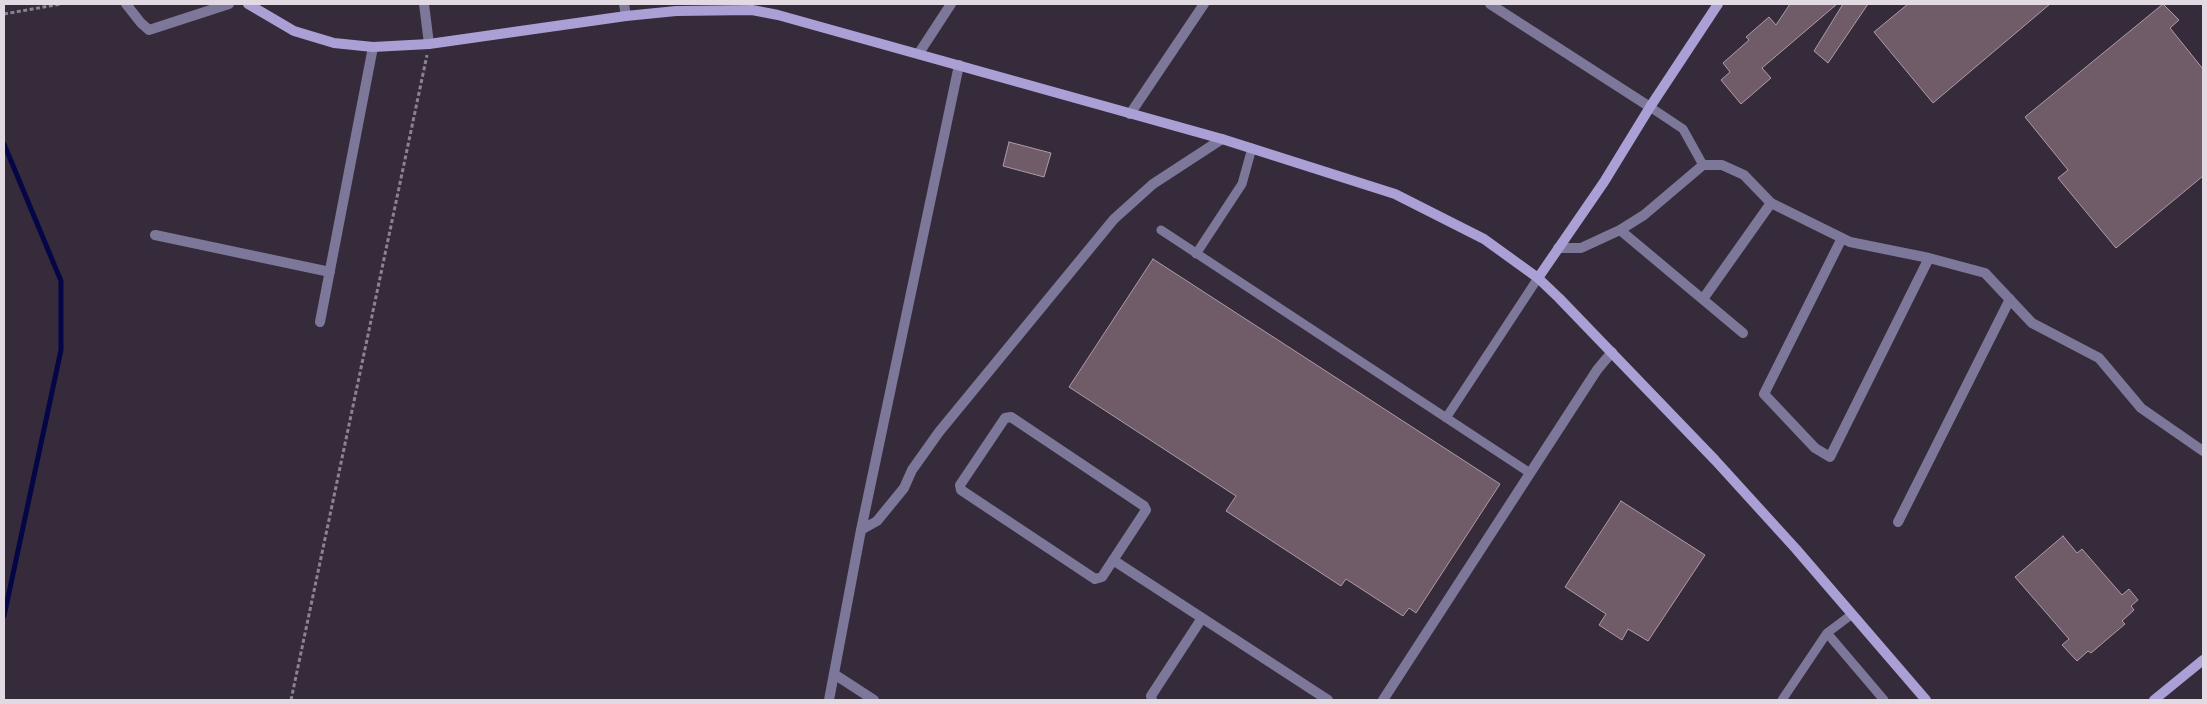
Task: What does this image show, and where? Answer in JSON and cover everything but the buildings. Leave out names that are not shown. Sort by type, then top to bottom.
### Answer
[{"type":"street","points":[[126,4],[149,30],[229,4]]},
{"type":"street","points":[[248,4],[294,31],[334,43],[373,47],[429,44],[626,16],[711,7],[752,10],[778,15],[1222,139],[1395,194],[1484,239],[1538,278],[1715,460],[1796,549],[1926,700]]},
{"type":"street","points":[[424,4],[429,44]]},
{"type":"street","points":[[624,4],[626,16]]},
{"type":"street","points":[[919,54],[951,4]]},
{"type":"street","points":[[1130,114],[1204,4]]},
{"type":"street","points":[[1490,4],[1650,107]]},
{"type":"street","points":[[1538,278],[1604,182],[1650,107],[1718,4]]},
{"type":"street","points":[[320,322],[373,47]]},
{"type":"street","points":[[829,700],[861,530],[959,65]]},
{"type":"street","points":[[861,530],[877,521],[899,494],[912,470],[939,432],[1026,329],[1058,286],[1114,219],[1153,184],[1222,139]]},
{"type":"street","points":[[1558,248],[1581,248],[1620,230],[1644,215],[1703,165],[1722,165],[1744,175],[1771,202],[1850,242],[1928,258],[1984,273],[2032,322],[2099,358],[2141,408],[2203,451]]},
{"type":"street","points":[[1703,299],[1771,202]]},
{"type":"street","points":[[1620,230],[1743,333]]},
{"type":"street","points":[[155,235],[330,272]]},
{"type":"street","points":[[1842,238],[1764,394],[1815,448],[1830,457],[1928,258]]},
{"type":"street","points":[[1898,522],[2010,299]]},
{"type":"street","points":[[1382,700],[1597,370],[1612,352]]},
{"type":"street","points":[[1011,417],[1144,506],[1146,510],[1113,560],[1102,578],[1095,579],[961,490],[960,485],[1005,418],[1011,417]]},
{"type":"street","points":[[1113,560],[1328,700]]},
{"type":"street","points":[[1152,700],[1151,696],[1202,618]]},
{"type":"street","points":[[2154,700],[2203,660]]},
{"type":"street","points":[[834,674],[874,700]]},
{"type":"lane","points":[[1650,107],[1683,130],[1703,165]]},
{"type":"lane","points":[[1196,254],[1242,184],[1252,148]]},
{"type":"lane","points":[[1161,230],[1530,473]]},
{"type":"lane","points":[[1446,418],[1538,278]]},
{"type":"lane","points":[[1782,700],[1827,633],[1851,614]]},
{"type":"lane","points":[[1827,633],[1884,700]]},
{"type":"path","points":[[4,14],[61,4]]},
{"type":"path","points":[[291,700],[429,44]]},
{"type":"waterway","points":[[4,144],[61,281],[61,350],[4,616]]}]
